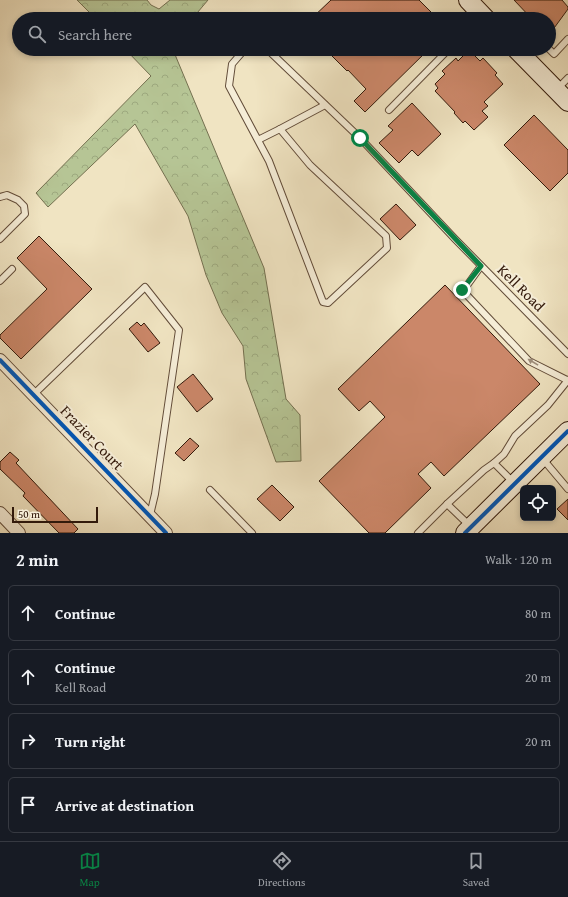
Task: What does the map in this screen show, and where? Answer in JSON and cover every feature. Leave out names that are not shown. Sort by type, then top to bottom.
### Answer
[{"type":"street","points":[[468,0],[478,12]]},
{"type":"street","points":[[524,56],[564,90]]},
{"type":"street","name":"Frazier Court","points":[[0,360],[166,533]]},
{"type":"street","points":[[468,530],[568,431]]},
{"type":"street","points":[[0,513],[19,533]]},
{"type":"lane","points":[[556,52],[568,40]]},
{"type":"lane","points":[[239,56],[232,64],[229,86],[269,161],[323,302],[328,303],[387,248],[386,236],[310,165],[280,128]]},
{"type":"lane","name":"Kell Road","points":[[274,56],[360,138],[455,239],[568,354]]},
{"type":"lane","points":[[389,110],[442,56]]},
{"type":"lane","points":[[258,140],[325,105]]},
{"type":"lane","points":[[0,197],[7,195],[18,200],[24,206],[25,214],[0,239]]},
{"type":"lane","points":[[418,533],[484,470],[504,454],[515,436],[548,405],[568,380],[529,361],[462,290],[481,266]]},
{"type":"lane","points":[[0,281],[12,269]]},
{"type":"lane","points":[[33,395],[145,287],[179,330],[155,494],[150,515]]},
{"type":"lane","points":[[541,458],[568,489]]},
{"type":"lane","points":[[494,463],[515,483]]},
{"type":"lane","points":[[210,490],[252,533]]},
{"type":"lane","points":[[447,504],[468,530]]},
{"type":"green space","points":[[77,0],[147,0],[151,5],[159,9],[170,0],[208,0],[198,12],[89,12]]},
{"type":"green space","points":[[132,56],[176,56],[264,268],[286,399],[300,415],[301,461],[276,462],[246,379],[243,346],[222,313],[206,275],[188,216],[135,124],[48,207],[36,193],[151,76]]},
{"type":"building","points":[[331,0],[419,0],[431,12],[318,12]]},
{"type":"building","points":[[514,0],[562,0],[568,7],[556,25],[556,12],[525,12]]},
{"type":"building","points":[[332,56],[422,56],[365,112],[354,101],[366,89],[348,70],[347,71]]},
{"type":"building","points":[[463,56],[475,56],[480,61],[483,58],[497,73],[495,75],[503,84],[484,102],[488,106],[482,111],[488,117],[474,130],[465,121],[463,123],[454,113],[455,112],[435,91],[438,88],[435,84],[445,74],[442,71],[456,58],[458,61]]},
{"type":"building","points":[[412,103],[441,134],[418,156],[412,150],[399,163],[379,143],[393,130],[388,126]]},
{"type":"building","points":[[534,115],[568,150],[568,173],[550,191],[504,145]]},
{"type":"building","points":[[396,204],[416,225],[400,240],[380,219]]},
{"type":"building","points":[[39,236],[92,289],[21,359],[0,338],[0,335],[47,289],[17,258]]},
{"type":"building","points":[[445,285],[540,384],[444,476],[431,462],[418,474],[431,488],[385,533],[369,533],[319,481],[385,417],[370,401],[359,411],[338,389]]},
{"type":"building","points":[[137,322],[141,326],[144,323],[160,343],[148,352],[129,329]]},
{"type":"building","points":[[193,374],[213,399],[197,412],[177,387]]},
{"type":"building","points":[[190,438],[199,446],[184,461],[175,453]]},
{"type":"building","points":[[10,452],[19,460],[16,463],[78,529],[74,533],[59,533],[23,496],[25,493],[0,469],[0,462]]},
{"type":"building","points":[[272,485],[294,507],[280,521],[257,499]]},
{"type":"building","points":[[568,499],[568,520],[557,509]]},
{"type":"cycle path","points":[[0,360],[166,533]]},
{"type":"cycle path","points":[[465,533],[568,431]]},
{"type":"route","points":[[360,138],[481,266],[462,290]]}]
